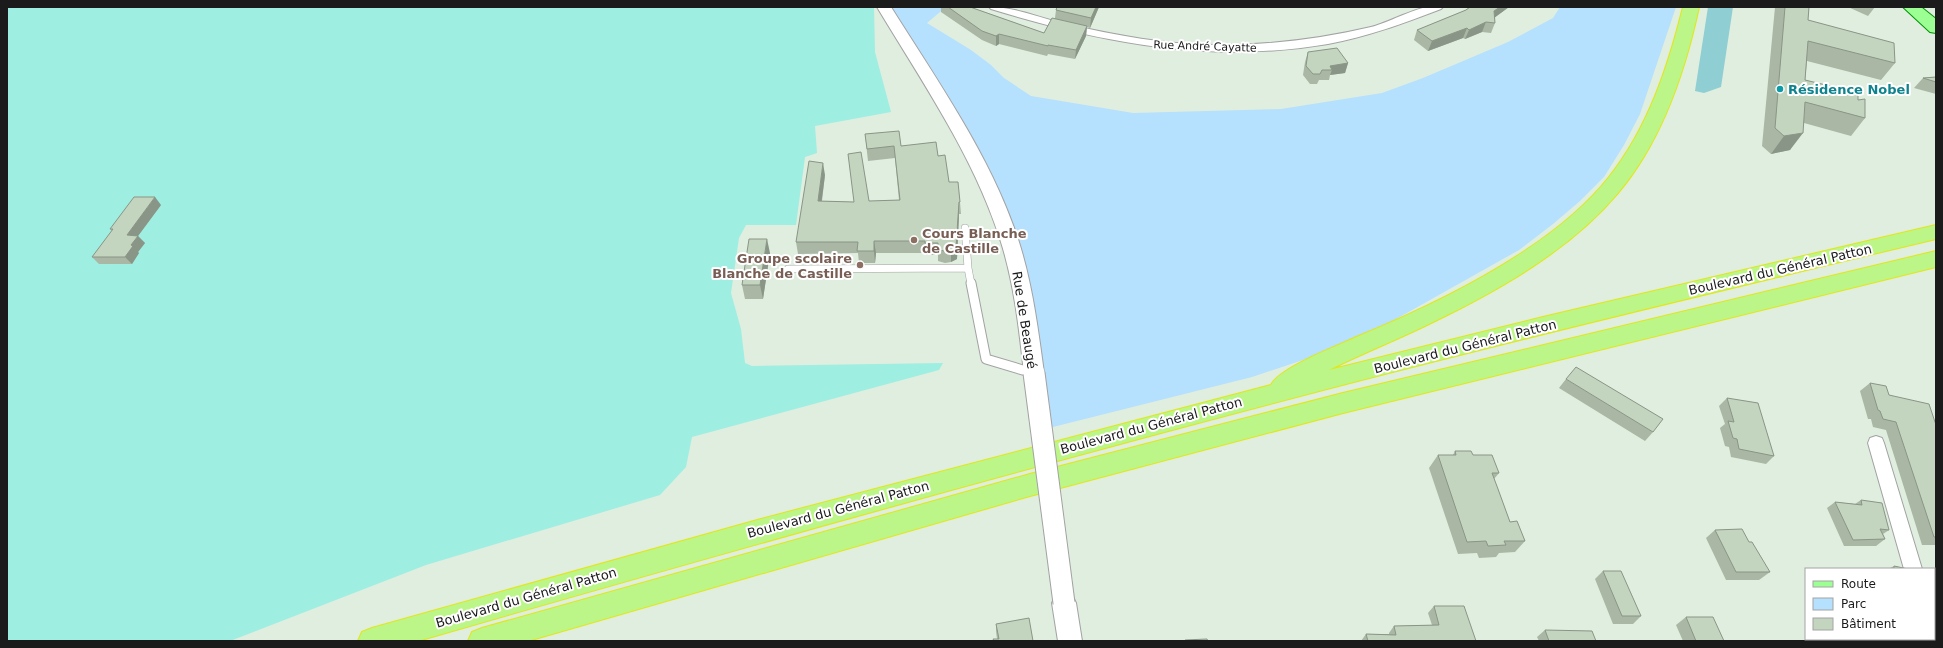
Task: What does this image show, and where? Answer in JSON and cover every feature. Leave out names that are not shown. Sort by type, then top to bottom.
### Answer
[{"type":"highway","points":[[1675,70],[1684,7]]},
{"type":"highway","points":[[1270,394],[1305,370],[1418,320],[1495,280],[1540,250],[1572,226],[1595,205],[1616,182],[1641,144],[1675,70],[1691,7]]},
{"type":"highway","name":"Boulevard du Général Patton","points":[[372,641],[735,537],[1270,394],[1807,261],[1936,232]]},
{"type":"highway","name":"Boulevard du Général Patton","points":[[482,641],[1030,485],[1343,403],[1936,259]]},
{"type":"main road","points":[[1911,7],[1933,25]]},
{"type":"main road","points":[[1920,7],[1933,25]]},
{"type":"street","name":"Rue de Beaugé","points":[[884,7],[965,140],[994,199],[1009,238],[1020,276],[1070,641]]},
{"type":"street","name":"Rue André Cayatte","points":[[995,7],[1058,27],[1113,39],[1181,47],[1228,49],[1274,47],[1353,36],[1394,24],[1437,7]]},
{"type":"street","points":[[1876,443],[1913,568]]},
{"type":"lane","points":[[965,228],[968,268],[986,358],[1034,373]]},
{"type":"lane","points":[[788,269],[968,268]]},
{"type":"shaded area","points":[[7,7],[874,7],[875,52],[891,112],[815,126],[817,153],[805,157],[796,225],[746,225],[739,238],[731,293],[741,329],[745,363],[752,366],[943,363],[939,370],[692,437],[686,467],[660,495],[426,565],[230,641],[7,641]]},
{"type":"shaded area","points":[[1708,7],[1733,7],[1721,87],[1704,93],[1695,91]]},
{"type":"green space","points":[[884,7],[946,7],[927,23],[971,50],[991,65],[1004,78],[1031,96],[1133,113],[1281,109],[1382,93],[1423,78],[1508,42],[1553,18],[1560,7],[1676,7],[1640,114],[1624,145],[1604,177],[1580,201],[1519,250],[1389,323],[1324,353],[1252,377],[1041,430],[1027,320],[994,199]]},
{"type":"building","points":[[948,7],[970,7],[1044,33],[1052,18],[1087,26],[1076,50],[1048,46],[999,34],[996,36],[982,31]]},
{"type":"building","points":[[1057,7],[1096,7],[1091,18],[1056,10]]},
{"type":"building","points":[[1470,7],[1500,7],[1494,11],[1495,23],[1486,22],[1469,30],[1467,28],[1432,41],[1417,30],[1466,10]]},
{"type":"building","points":[[1785,7],[1809,7],[1808,20],[1894,43],[1895,63],[1808,41],[1805,80],[1855,92],[1855,94],[1858,95],[1858,100],[1865,99],[1865,118],[1805,102],[1803,133],[1784,136],[1775,128]]},
{"type":"building","points":[[1337,48],[1348,63],[1330,66],[1332,70],[1322,70],[1320,74],[1313,74],[1306,66],[1308,52]]},
{"type":"building","points":[[1936,77],[1936,82],[1923,78]]},
{"type":"building","points":[[899,131],[901,146],[936,142],[938,156],[945,155],[949,182],[958,182],[960,202],[956,247],[951,251],[945,251],[938,250],[938,243],[925,243],[925,241],[874,241],[874,251],[857,251],[858,242],[796,242],[809,161],[823,163],[818,201],[854,202],[848,154],[861,152],[869,201],[900,200],[894,146],[867,149],[865,134]]},
{"type":"building","points":[[134,197],[155,197],[127,235],[138,236],[131,245],[133,246],[125,257],[92,257],[113,229],[110,229]]},
{"type":"building","points":[[749,239],[767,239],[760,285],[742,285]]},
{"type":"building","points":[[1576,367],[1663,419],[1653,432],[1566,379]]},
{"type":"building","points":[[1870,383],[1886,386],[1889,395],[1929,404],[1936,425],[1936,537],[1934,537],[1896,422],[1883,419],[1880,411],[1878,410]]},
{"type":"building","points":[[1727,398],[1758,403],[1774,456],[1739,449],[1737,439],[1733,438],[1728,421],[1734,422]]},
{"type":"building","points":[[1455,451],[1471,451],[1473,455],[1492,455],[1499,473],[1492,473],[1510,522],[1517,521],[1525,541],[1504,541],[1506,545],[1488,546],[1486,541],[1467,542],[1438,455],[1456,455]]},
{"type":"building","points":[[1861,500],[1882,503],[1889,530],[1880,529],[1885,539],[1853,540],[1835,502],[1862,505]]},
{"type":"building","points":[[1742,529],[1749,542],[1752,542],[1770,572],[1736,572],[1715,530]]},
{"type":"building","points":[[1603,571],[1621,571],[1641,616],[1622,616]]},
{"type":"building","points":[[1434,606],[1464,606],[1476,641],[1368,641],[1366,634],[1396,635],[1394,626],[1439,625]]},
{"type":"building","points":[[1686,617],[1713,617],[1724,641],[1696,641]]},
{"type":"building","points":[[1029,618],[1033,641],[994,641],[993,639],[999,639],[996,624]]},
{"type":"building","points":[[1935,620],[1936,641],[1914,641],[1935,640]]},
{"type":"building","points":[[1545,630],[1592,631],[1596,641],[1549,641]]},
{"type":"building","points":[[1207,639],[1208,641],[1185,640]]},
{"type":"place","name":"Résidence Nobel","points":[[1780,89]]},
{"type":"place","name":"Cours Blanche de Castille","points":[[914,240]]},
{"type":"place","name":"Groupe scolaire Blanche de Castille","points":[[860,265]]}]
